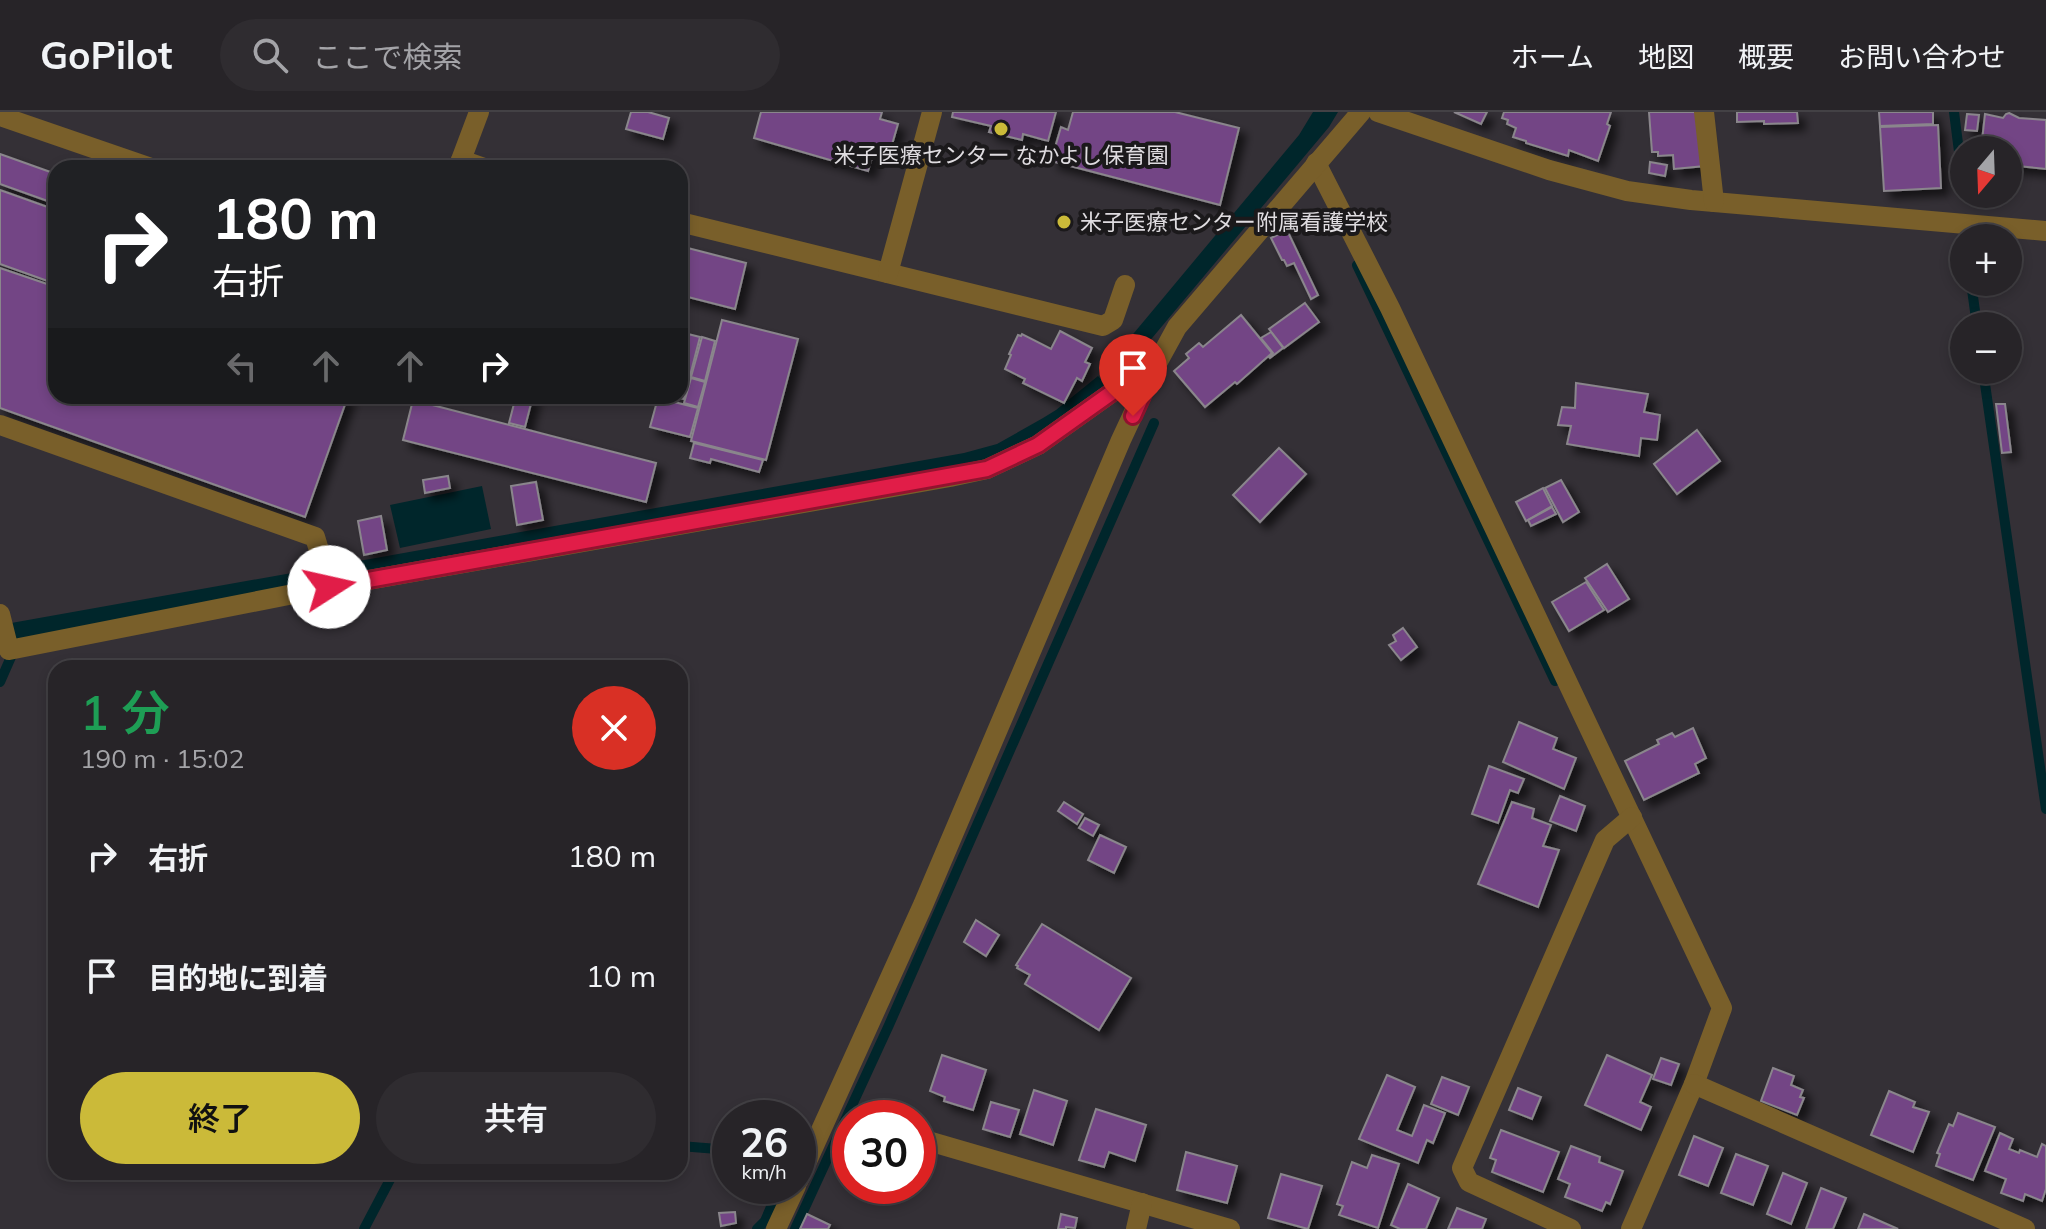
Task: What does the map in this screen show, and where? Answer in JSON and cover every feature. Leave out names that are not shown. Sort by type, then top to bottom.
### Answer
[{"type":"street","points":[[461,160],[479,112]]},
{"type":"street","points":[[888,273],[932,112]]},
{"type":"street","points":[[816,1141],[923,905],[1155,367],[1177,327],[1361,112]]},
{"type":"street","points":[[1378,112],[1549,170],[1627,191],[1714,202],[2046,231]]},
{"type":"street","points":[[1704,112],[1714,202]]},
{"type":"street","points":[[0,116],[128,160]]},
{"type":"street","points":[[1316,163],[1390,308],[1722,1008],[1694,1084],[1631,1229]]},
{"type":"street","points":[[688,224],[1103,326],[1113,320],[1125,285]]},
{"type":"street","points":[[0,614],[9,650],[332,595],[987,469],[1038,445],[1142,371],[1155,367]]},
{"type":"street","points":[[0,425],[315,537],[332,595]]},
{"type":"street","points":[[1571,1229],[1469,1182],[1462,1168],[1605,840],[1632,817]]},
{"type":"street","points":[[1694,1084],[2025,1229]]},
{"type":"street","points":[[936,1143],[1230,1229]]},
{"type":"street","points":[[1136,1229],[1142,1203]]},
{"type":"street","points":[[776,1229],[787,1204]]},
{"type":"water","points":[[1313,112],[1338,112],[1329,127],[1132,362],[1119,351],[1299,135]]},
{"type":"water","points":[[1098,376],[1107,386],[1062,422],[980,465],[0,644],[0,625],[964,453],[997,444],[1043,418]]},
{"type":"water","points":[[482,486],[491,529],[400,548],[390,505]]},
{"type":"building","points":[[631,112],[648,112],[669,118],[663,139],[626,129]]},
{"type":"building","points":[[761,112],[882,112],[880,119],[898,124],[891,148],[876,144],[868,171],[754,138]]},
{"type":"building","points":[[953,112],[1056,112],[1048,141],[1023,134],[1022,140],[989,132],[991,126],[952,117]]},
{"type":"building","points":[[1073,112],[1175,112],[1239,128],[1220,205],[1051,161],[1061,127],[1068,130]]},
{"type":"building","points":[[1454,112],[1487,112],[1481,124]]},
{"type":"building","points":[[1504,112],[1611,112],[1607,124],[1610,126],[1598,161],[1569,150],[1568,156],[1513,137],[1516,128],[1502,118]]},
{"type":"building","points":[[1649,112],[1700,112],[1705,166],[1674,169],[1673,155],[1658,156],[1658,152],[1652,152]]},
{"type":"building","points":[[1737,112],[1797,112],[1798,123],[1737,122]]},
{"type":"building","points":[[1879,112],[1933,112],[1933,124],[1880,126]]},
{"type":"building","points":[[1967,114],[1979,115],[1977,131],[1965,130]]},
{"type":"building","points":[[1985,114],[2003,118],[2006,114],[2046,120],[2046,169],[2022,166],[2022,136],[1983,136]]},
{"type":"building","points":[[1938,125],[1941,188],[1884,191],[1880,127]]},
{"type":"building","points":[[0,154],[48,171],[48,201],[0,184]]},
{"type":"building","points":[[1650,162],[1667,165],[1665,176],[1649,173]]},
{"type":"building","points":[[0,190],[48,207],[48,281],[0,264]]},
{"type":"building","points":[[1287,230],[1318,295],[1311,299],[1294,263],[1287,266],[1271,238]]},
{"type":"building","points":[[688,248],[746,263],[735,309],[688,297]]},
{"type":"building","points":[[0,268],[48,284],[48,404],[345,404],[305,517],[0,408]]},
{"type":"building","points":[[1305,303],[1319,322],[1284,348],[1269,329]]},
{"type":"building","points":[[1241,315],[1272,353],[1205,407],[1174,371],[1189,358],[1186,354],[1199,343],[1203,347]]},
{"type":"building","points":[[722,320],[798,339],[766,460],[691,441]]},
{"type":"building","points":[[1060,331],[1092,348],[1085,362],[1090,364],[1082,381],[1077,378],[1064,403],[1023,383],[1025,379],[1005,369],[1018,335],[1022,334],[1051,349]]},
{"type":"building","points":[[1271,332],[1283,348],[1270,358],[1273,353],[1261,338]]},
{"type":"building","points":[[688,334],[700,337],[688,384]]},
{"type":"building","points":[[702,337],[715,341],[705,381],[691,377]]},
{"type":"building","points":[[691,378],[705,382],[698,407],[688,404]]},
{"type":"building","points":[[1576,383],[1648,394],[1644,412],[1660,415],[1657,440],[1641,438],[1639,456],[1567,444],[1571,426],[1558,425],[1562,407],[1575,408]]},
{"type":"building","points":[[412,404],[428,404],[656,463],[646,502],[403,440]]},
{"type":"building","points":[[514,404],[531,404],[525,427],[509,423]]},
{"type":"building","points":[[656,404],[682,404],[698,408],[690,437],[650,427]]},
{"type":"building","points":[[1996,404],[2005,404],[2011,452],[2002,453]]},
{"type":"building","points":[[1697,430],[1720,461],[1677,494],[1654,464]]},
{"type":"building","points":[[694,443],[763,460],[759,472],[711,459],[710,463],[690,458]]},
{"type":"building","points":[[1279,448],[1306,474],[1260,522],[1233,495]]},
{"type":"building","points":[[448,476],[450,488],[425,493],[423,480]]},
{"type":"building","points":[[1561,480],[1579,512],[1563,522],[1545,488]]},
{"type":"building","points":[[536,482],[543,520],[517,525],[511,486]]},
{"type":"building","points":[[1543,488],[1552,506],[1526,521],[1516,502]]},
{"type":"building","points":[[1552,507],[1556,514],[1531,526],[1528,520]]},
{"type":"building","points":[[381,516],[387,550],[364,555],[358,521]]},
{"type":"building","points":[[1607,564],[1629,599],[1608,612],[1585,578]]},
{"type":"building","points":[[1586,582],[1604,610],[1569,631],[1552,602]]},
{"type":"building","points":[[1403,628],[1417,647],[1401,660],[1389,645],[1396,641],[1393,635]]},
{"type":"building","points":[[1519,722],[1557,738],[1553,749],[1576,758],[1564,789],[1503,762]]},
{"type":"building","points":[[1693,728],[1706,758],[1695,764],[1699,773],[1644,800],[1625,761],[1659,744],[1657,740],[1672,733],[1675,737]]},
{"type":"building","points":[[1489,766],[1524,779],[1518,793],[1510,790],[1498,823],[1472,814]]},
{"type":"building","points":[[1560,796],[1585,806],[1576,831],[1550,821]]},
{"type":"building","points":[[1064,802],[1083,814],[1077,824],[1058,811]]},
{"type":"building","points":[[1512,802],[1534,809],[1532,818],[1551,825],[1543,846],[1559,850],[1538,907],[1478,884]]},
{"type":"building","points":[[1085,818],[1099,825],[1093,836],[1079,828]]},
{"type":"building","points":[[1100,835],[1126,847],[1114,873],[1088,860]]},
{"type":"building","points":[[976,920],[999,935],[986,956],[964,942]]},
{"type":"building","points":[[1042,924],[1131,978],[1099,1030],[1025,984],[1030,975],[1016,965]]},
{"type":"building","points":[[942,1055],[986,1070],[973,1110],[944,1101],[945,1097],[930,1091]]},
{"type":"building","points":[[1607,1055],[1652,1075],[1640,1102],[1651,1107],[1641,1130],[1585,1105]]},
{"type":"building","points":[[1661,1058],[1679,1064],[1671,1085],[1653,1079]]},
{"type":"building","points":[[1773,1068],[1794,1076],[1791,1085],[1803,1090],[1800,1097],[1804,1098],[1797,1115],[1761,1101]]},
{"type":"building","points":[[1387,1075],[1415,1087],[1397,1130],[1412,1136],[1424,1105],[1445,1113],[1433,1143],[1427,1140],[1418,1163],[1359,1139]]},
{"type":"building","points":[[1442,1077],[1469,1087],[1458,1115],[1431,1104]]},
{"type":"building","points":[[1518,1088],[1541,1097],[1532,1119],[1509,1110]]},
{"type":"building","points":[[1034,1090],[1067,1101],[1053,1145],[1020,1134]]},
{"type":"building","points":[[1889,1091],[1915,1102],[1913,1107],[1929,1112],[1913,1152],[1871,1135]]},
{"type":"building","points":[[991,1102],[1019,1110],[1010,1137],[983,1129]]},
{"type":"building","points":[[1096,1109],[1146,1125],[1135,1161],[1109,1152],[1104,1167],[1079,1160]]},
{"type":"building","points":[[1958,1113],[1995,1127],[1973,1180],[1936,1166],[1940,1154],[1937,1153],[1949,1124],[1953,1126]]},
{"type":"building","points":[[1501,1130],[1559,1152],[1543,1192],[1492,1172],[1496,1160],[1490,1158]]},
{"type":"building","points":[[2000,1133],[2013,1139],[2009,1149],[2019,1153],[2020,1150],[2037,1157],[2042,1144],[2046,1146],[2046,1189],[2042,1201],[2025,1194],[2023,1201],[2001,1193],[2006,1179],[1985,1171]]},
{"type":"building","points":[[1694,1136],[1723,1148],[1708,1186],[1679,1175]]},
{"type":"building","points":[[1571,1146],[1600,1157],[1599,1162],[1623,1171],[1610,1204],[1606,1202],[1602,1211],[1565,1197],[1570,1184],[1558,1179]]},
{"type":"building","points":[[1186,1152],[1237,1166],[1227,1203],[1177,1190]]},
{"type":"building","points":[[1736,1154],[1768,1166],[1753,1205],[1721,1193]]},
{"type":"building","points":[[1372,1155],[1399,1164],[1378,1228],[1339,1215],[1343,1206],[1337,1204],[1352,1162],[1367,1168]]},
{"type":"building","points":[[1783,1173],[1807,1183],[1791,1224],[1767,1214]]},
{"type":"building","points":[[1281,1174],[1322,1186],[1308,1229],[1268,1218]]},
{"type":"building","points":[[1408,1184],[1439,1198],[1426,1229],[1400,1229],[1391,1225]]},
{"type":"building","points":[[1821,1188],[1846,1198],[1833,1229],[1806,1229]]},
{"type":"building","points":[[1457,1208],[1486,1219],[1482,1229],[1448,1229]]},
{"type":"building","points":[[735,1212],[736,1223],[721,1226],[719,1213]]},
{"type":"building","points":[[807,1214],[830,1225],[828,1229],[800,1229]]},
{"type":"building","points":[[1061,1214],[1077,1218],[1075,1228],[1058,1229]]},
{"type":"building","points":[[1864,1214],[1898,1229],[1858,1229]]},
{"type":"waterway","points":[[1954,112],[1957,136]]},
{"type":"waterway","points":[[1357,265],[1555,681]]},
{"type":"waterway","points":[[1973,296],[1975,312]]},
{"type":"waterway","points":[[1985,384],[2046,809]]},
{"type":"waterway","points":[[795,1229],[889,1025],[1154,423]]},
{"type":"waterway","points":[[0,682],[11,657]]},
{"type":"waterway","points":[[688,1147],[712,1149]]},
{"type":"waterway","points":[[364,1229],[390,1180]]},
{"type":"waterway","points":[[757,1229],[765,1221],[772,1204]]},
{"type":"place","name":"米子医療センター なかよし保育園","points":[[1001,129]]},
{"type":"place","name":"米子医療センター附属看護学校","points":[[1064,222]]},
{"type":"route","points":[[329,587],[987,469],[1038,445],[1078,419],[1100,399],[1142,371],[1155,367],[1133,416]]}]
